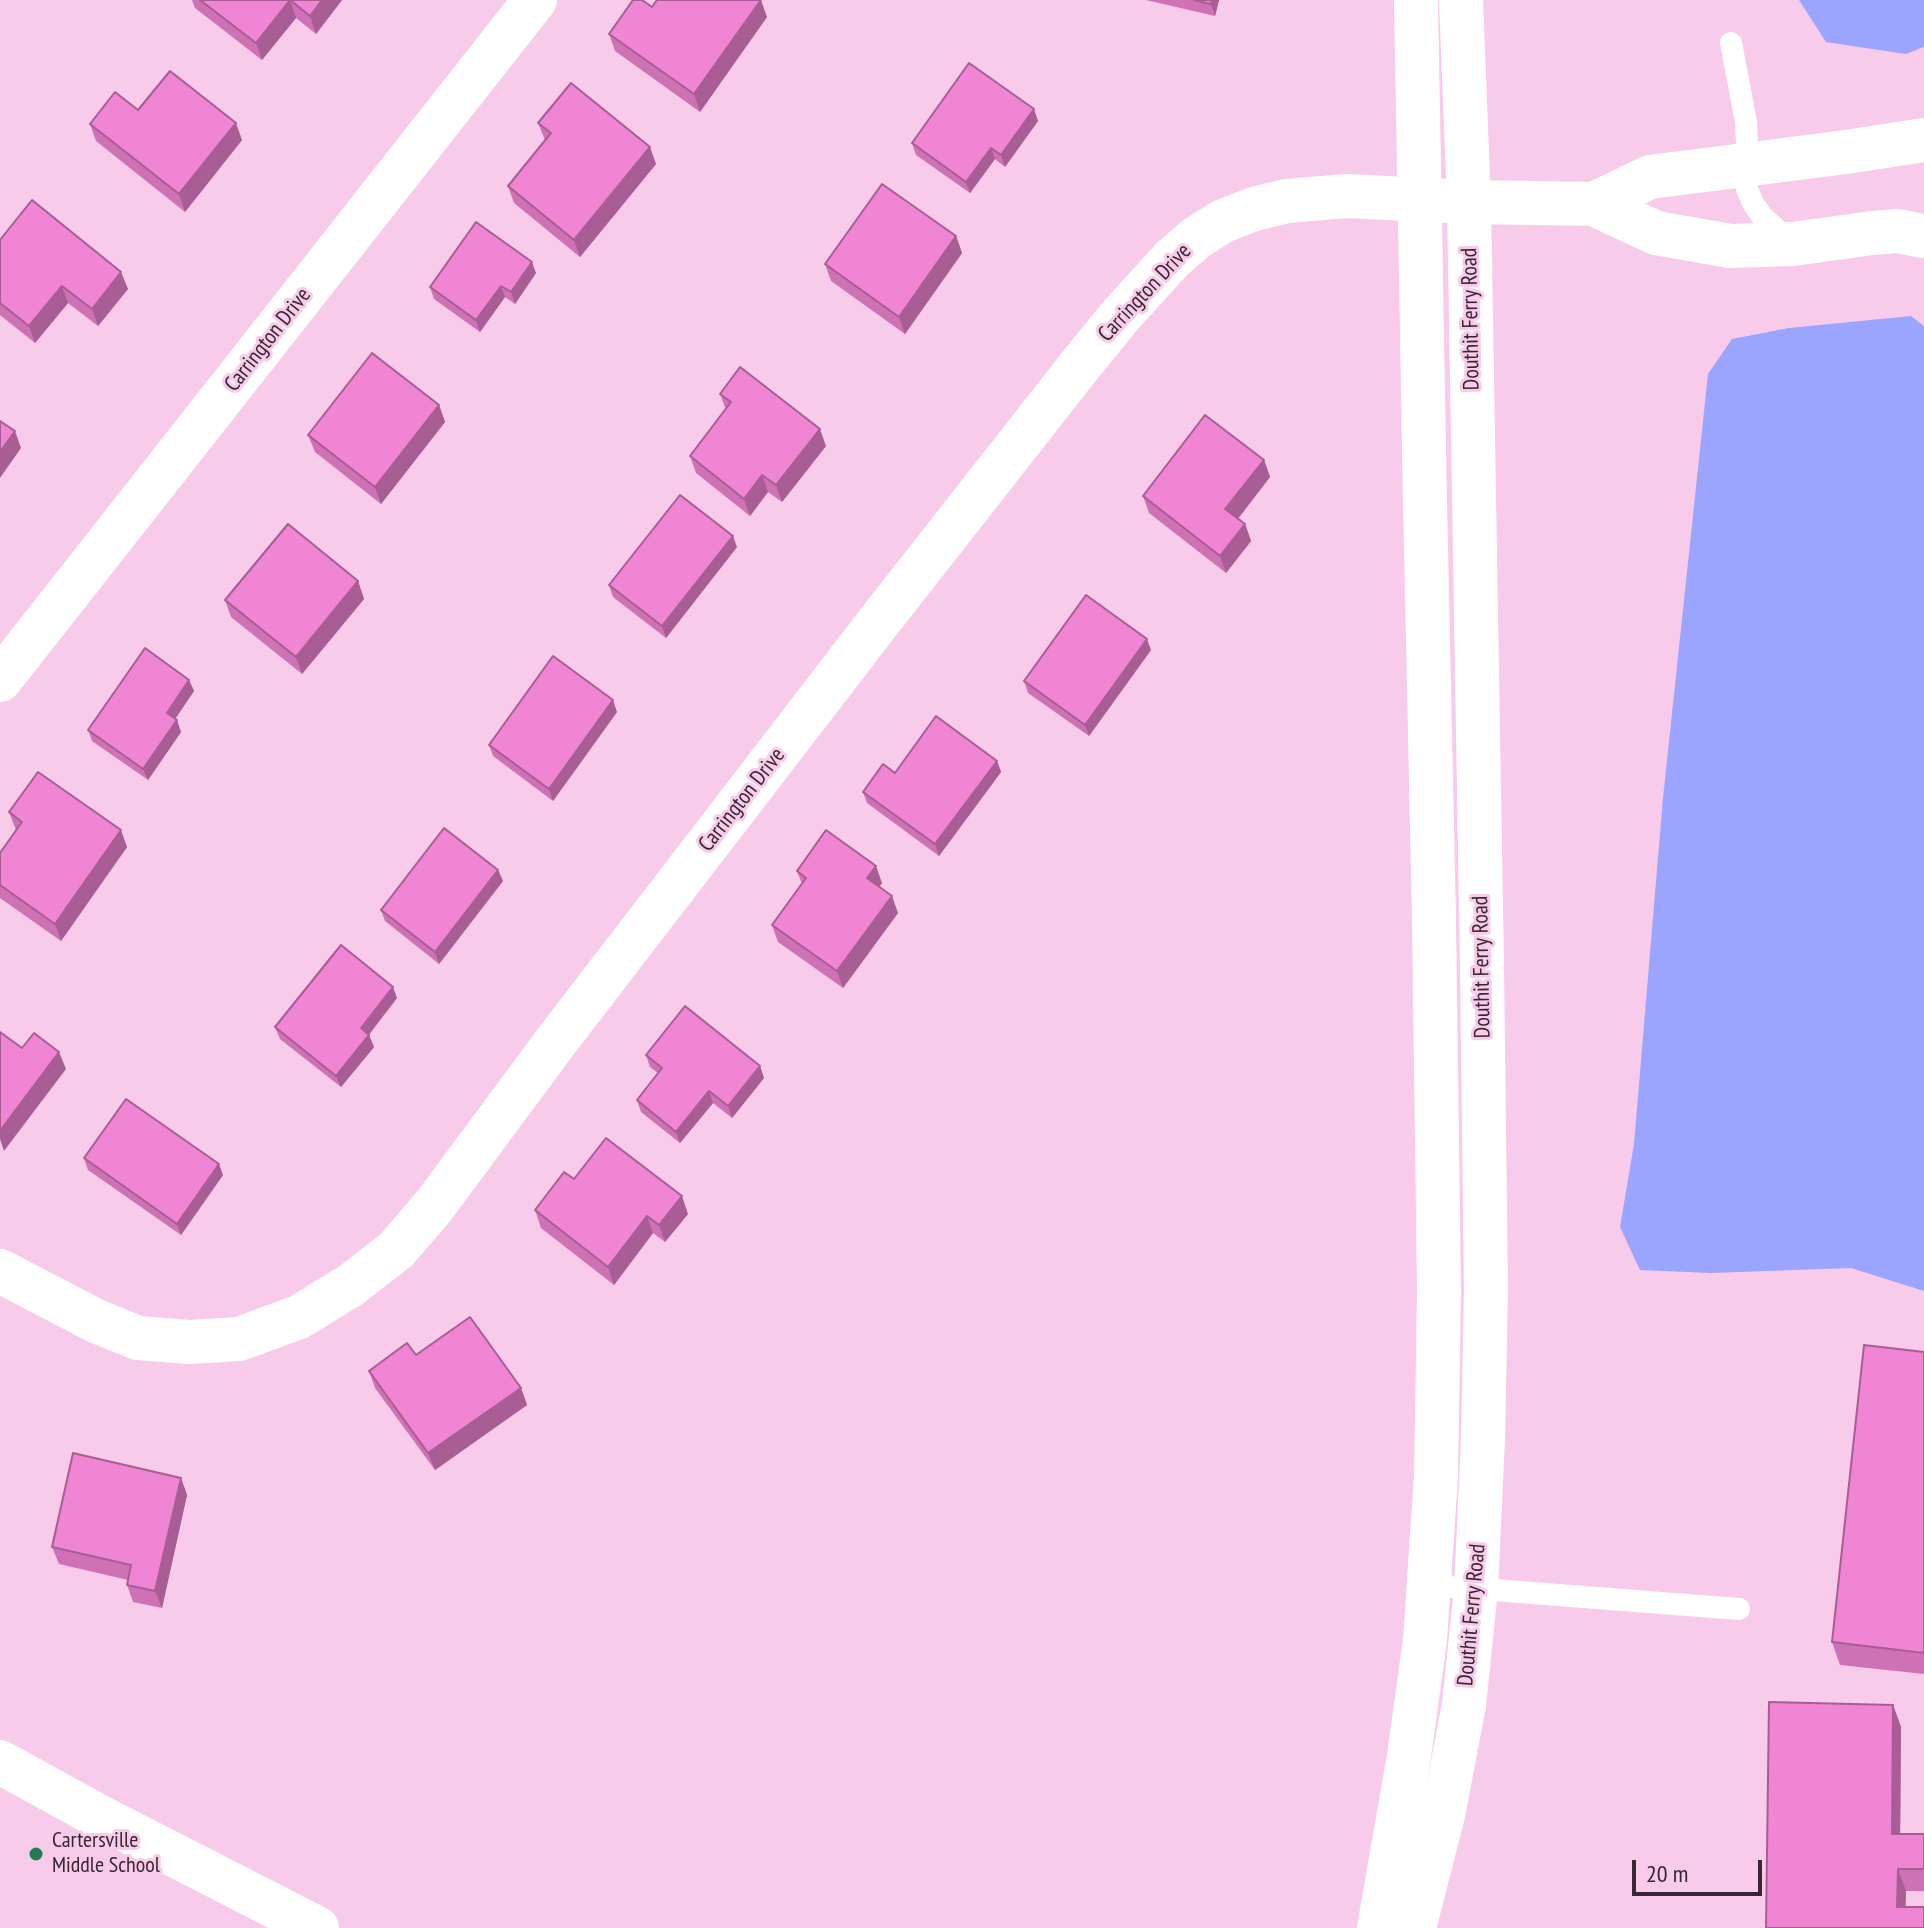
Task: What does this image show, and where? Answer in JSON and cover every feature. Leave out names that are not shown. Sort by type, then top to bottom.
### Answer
[{"type":"street","name":"Carrington Drive","points":[[0,680],[535,0]]},
{"type":"street","name":"Douthit Ferry Road","points":[[1379,1928],[1409,1756],[1425,1640],[1436,1476],[1439,1291],[1434,920],[1416,0]]},
{"type":"street","name":"Douthit Ferry Road","points":[[1414,1928],[1443,1815],[1464,1705],[1476,1589],[1483,1440],[1486,1275],[1469,202],[1461,0]]},
{"type":"street","points":[[1594,204],[1650,177],[1924,140]]},
{"type":"street","name":"Carrington Drive","points":[[0,1271],[96,1321],[138,1338],[190,1342],[239,1339],[299,1317],[351,1285],[396,1250],[434,1206],[554,1044],[887,611],[1101,340],[1172,259],[1196,238],[1223,221],[1287,201],[1346,196],[1594,204]]},
{"type":"street","points":[[1594,204],[1656,233],[1730,246],[1793,244],[1897,231],[1924,236]]},
{"type":"street","points":[[0,1762],[317,1928]]},
{"type":"lane","points":[[1731,43],[1746,122],[1747,189],[1762,216],[1793,244]]},
{"type":"lane","points":[[1429,1585],[1739,1609]]},
{"type":"water","points":[[1799,0],[1924,0],[1924,47],[1906,54],[1826,42]]},
{"type":"water","points":[[1911,316],[1924,326],[1924,1291],[1851,1268],[1711,1273],[1640,1270],[1620,1227],[1634,1144],[1663,798],[1708,374],[1732,339],[1789,328]]},
{"type":"building","points":[[200,0],[290,0],[256,43]]},
{"type":"building","points":[[290,0],[322,0],[310,16]]},
{"type":"building","points":[[633,0],[642,0],[652,7],[657,0],[761,0],[694,94],[609,34]]},
{"type":"building","points":[[969,63],[1034,109],[1001,155],[991,148],[966,182],[912,143]]},
{"type":"building","points":[[170,71],[236,123],[179,194],[90,124],[115,92],[138,110]]},
{"type":"building","points":[[571,83],[650,147],[574,240],[508,186],[551,133],[538,123]]},
{"type":"building","points":[[882,184],[956,236],[899,317],[825,264]]},
{"type":"building","points":[[32,200],[121,272],[92,309],[62,286],[29,326],[0,303],[0,240]]},
{"type":"building","points":[[476,222],[532,262],[511,292],[501,286],[476,320],[430,287]]},
{"type":"building","points":[[372,353],[439,405],[375,487],[308,435]]},
{"type":"building","points":[[740,367],[820,429],[776,485],[762,475],[744,499],[690,456],[731,402],[720,394]]},
{"type":"building","points":[[1205,415],[1264,460],[1225,509],[1245,524],[1220,556],[1143,496]]},
{"type":"building","points":[[0,421],[15,431],[0,452]]},
{"type":"building","points":[[680,495],[733,536],[662,626],[609,585]]},
{"type":"building","points":[[288,524],[358,581],[296,657],[225,600]]},
{"type":"building","points":[[1086,595],[1147,639],[1085,725],[1024,681]]},
{"type":"building","points":[[145,648],[189,680],[167,713],[177,720],[143,769],[88,730]]},
{"type":"building","points":[[553,656],[613,700],[549,789],[489,745]]},
{"type":"building","points":[[936,716],[997,761],[935,844],[863,792],[883,764],[895,773]]},
{"type":"building","points":[[38,772],[121,830],[55,924],[0,885],[0,853],[22,822],[9,812]]},
{"type":"building","points":[[444,828],[498,870],[435,952],[381,910]]},
{"type":"building","points":[[826,830],[876,866],[867,878],[892,896],[837,971],[772,925],[806,878],[797,871]]},
{"type":"building","points":[[341,945],[393,987],[361,1028],[369,1035],[336,1076],[275,1027]]},
{"type":"building","points":[[685,1006],[760,1066],[728,1106],[709,1091],[676,1132],[637,1100],[662,1068],[646,1055]]},
{"type":"building","points":[[0,1032],[22,1048],[34,1033],[59,1052],[0,1131]]},
{"type":"building","points":[[126,1099],[219,1164],[177,1224],[84,1158]]},
{"type":"building","points":[[606,1138],[682,1196],[659,1225],[647,1216],[608,1267],[535,1210],[564,1172],[574,1179]]},
{"type":"building","points":[[470,1317],[521,1388],[428,1453],[369,1371],[407,1343],[416,1355]]},
{"type":"building","points":[[1864,1345],[1924,1352],[1924,1653],[1832,1642]]},
{"type":"building","points":[[73,1453],[181,1478],[155,1591],[127,1585],[131,1565],[52,1547]]},
{"type":"building","points":[[1769,1702],[1893,1705],[1892,1834],[1924,1834],[1924,1869],[1898,1869],[1897,1907],[1924,1907],[1924,1928],[1766,1928]]},
{"type":"place","name":"Cartersville Middle School","points":[[36,1854]]}]
